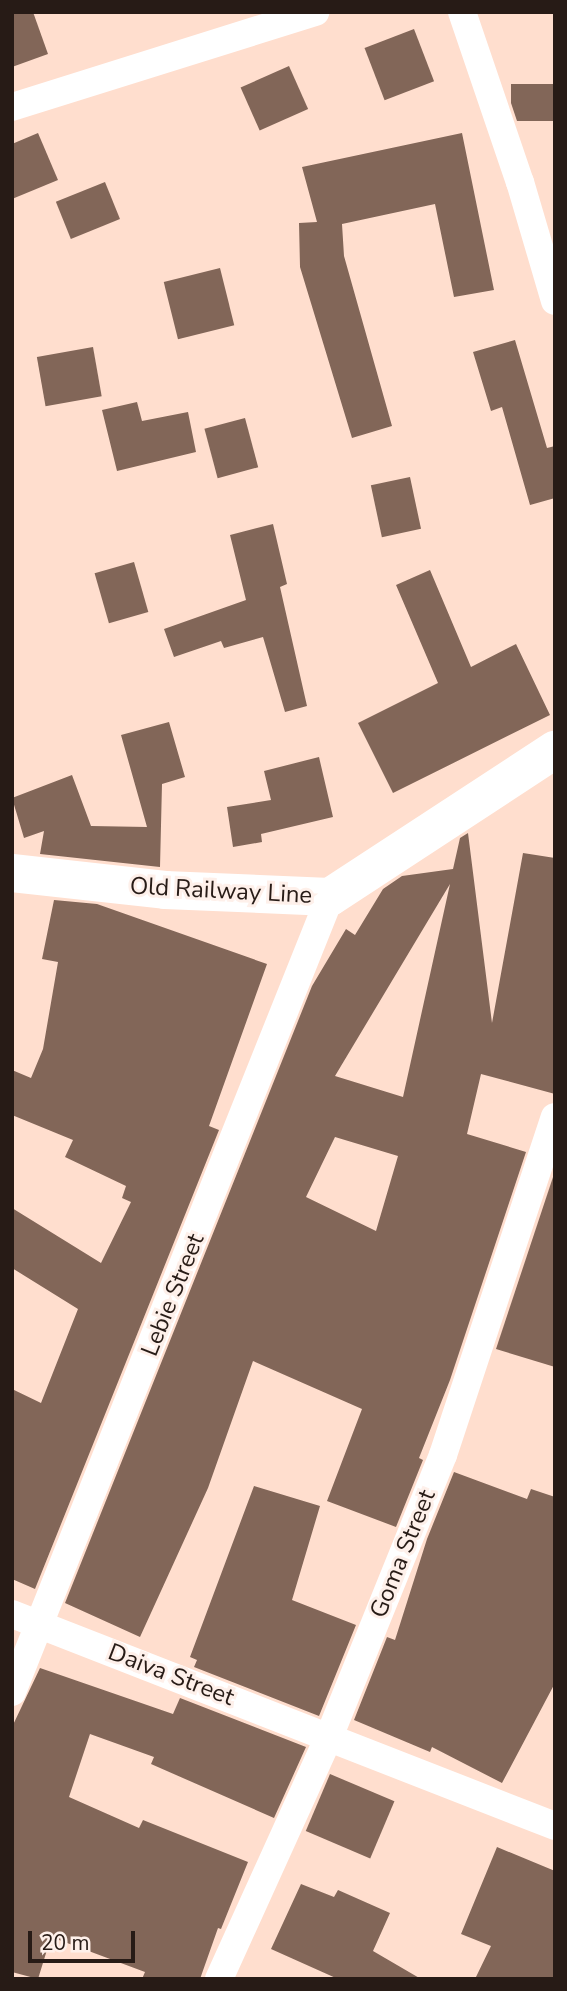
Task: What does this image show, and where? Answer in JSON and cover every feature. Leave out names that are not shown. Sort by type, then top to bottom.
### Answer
[{"type":"street","points":[[12,107],[316,12]]},
{"type":"street","points":[[462,12],[555,301]]},
{"type":"street","name":"Old Railway Line","points":[[12,873],[166,890],[330,897],[555,750]]},
{"type":"street","name":"Lebie Street","points":[[12,1692],[330,897]]},
{"type":"street","name":"Goma Street","points":[[219,1979],[329,1737],[443,1455],[555,1116]]},
{"type":"street","name":"Daiva Street","points":[[12,1614],[555,1826]]},
{"type":"building","points":[[12,12],[33,12],[48,54],[12,67]]},
{"type":"building","points":[[414,29],[434,81],[385,100],[365,48]]},
{"type":"building","points":[[289,66],[308,109],[260,130],[241,88]]},
{"type":"building","points":[[511,84],[555,84],[555,121],[517,121],[511,103]]},
{"type":"building","points":[[38,133],[58,180],[12,199],[12,144]]},
{"type":"building","points":[[462,133],[494,290],[454,297],[435,204],[342,224],[344,256],[392,426],[352,438],[300,267],[299,223],[317,222],[302,167]]},
{"type":"building","points":[[105,182],[120,219],[71,239],[56,202]]},
{"type":"building","points":[[220,268],[234,325],[178,339],[164,282]]},
{"type":"building","points":[[515,340],[547,448],[555,446],[555,498],[530,505],[502,407],[491,411],[473,352]]},
{"type":"building","points":[[93,347],[102,396],[46,406],[37,357]]},
{"type":"building","points":[[137,402],[142,421],[188,412],[196,452],[117,471],[102,410]]},
{"type":"building","points":[[245,418],[258,467],[218,478],[204,429]]},
{"type":"building","points":[[410,477],[421,529],[382,537],[371,485]]},
{"type":"building","points":[[273,524],[287,584],[280,587],[307,706],[285,712],[263,637],[224,648],[221,641],[174,657],[164,629],[246,600],[230,535]]},
{"type":"building","points":[[134,562],[148,612],[109,623],[95,573]]},
{"type":"building","points":[[430,570],[471,667],[516,644],[550,715],[393,793],[358,723],[438,683],[396,585]]},
{"type":"building","points":[[169,722],[185,777],[162,784],[160,867],[40,854],[44,831],[24,838],[12,798],[72,775],[91,826],[147,827],[121,735]]},
{"type":"building","points":[[319,757],[333,817],[261,834],[262,842],[233,847],[227,807],[271,800],[264,771]]},
{"type":"building","points":[[468,833],[492,1023],[523,853],[555,858],[555,1094],[481,1074],[467,1134],[526,1152],[450,1380],[419,1458],[423,1460],[396,1527],[327,1501],[362,1409],[253,1361],[208,1488],[140,1637],[65,1603],[312,986],[346,929],[355,935],[383,889],[402,876],[453,869],[460,838]],"holes":[[[450,884],[403,1097],[335,1076]],[[335,1137],[398,1156],[376,1231],[306,1197]]]},
{"type":"building","points":[[54,900],[97,904],[267,964],[209,1126],[219,1130],[35,1589],[12,1579],[12,1389],[41,1403],[78,1309],[12,1268],[12,1208],[101,1263],[131,1202],[122,1198],[126,1186],[65,1157],[73,1140],[12,1115],[12,1070],[31,1078],[43,1049],[58,962],[42,959]]},
{"type":"building","points":[[555,1171],[555,1367],[496,1349]]},
{"type":"building","points":[[454,1472],[527,1499],[531,1489],[555,1497],[555,1683],[502,1783],[432,1747],[430,1752],[354,1720],[387,1637],[395,1640],[427,1539]]},
{"type":"building","points":[[254,1486],[320,1506],[292,1600],[356,1625],[319,1716],[194,1667],[197,1660],[190,1657]]},
{"type":"building","points":[[40,1668],[173,1714],[180,1698],[306,1747],[274,1818],[151,1764],[154,1757],[90,1734],[69,1797],[139,1828],[143,1820],[248,1862],[221,1929],[218,1928],[200,1979],[142,1979],[145,1972],[51,1937],[38,1979],[12,1972],[12,1727]]},
{"type":"building","points":[[330,1774],[394,1801],[370,1858],[306,1831]]},
{"type":"building","points":[[497,1847],[555,1871],[555,1979],[475,1979],[491,1946],[461,1934]]},
{"type":"building","points":[[301,1884],[334,1897],[338,1890],[390,1913],[373,1951],[421,1979],[338,1979],[271,1949]]}]
